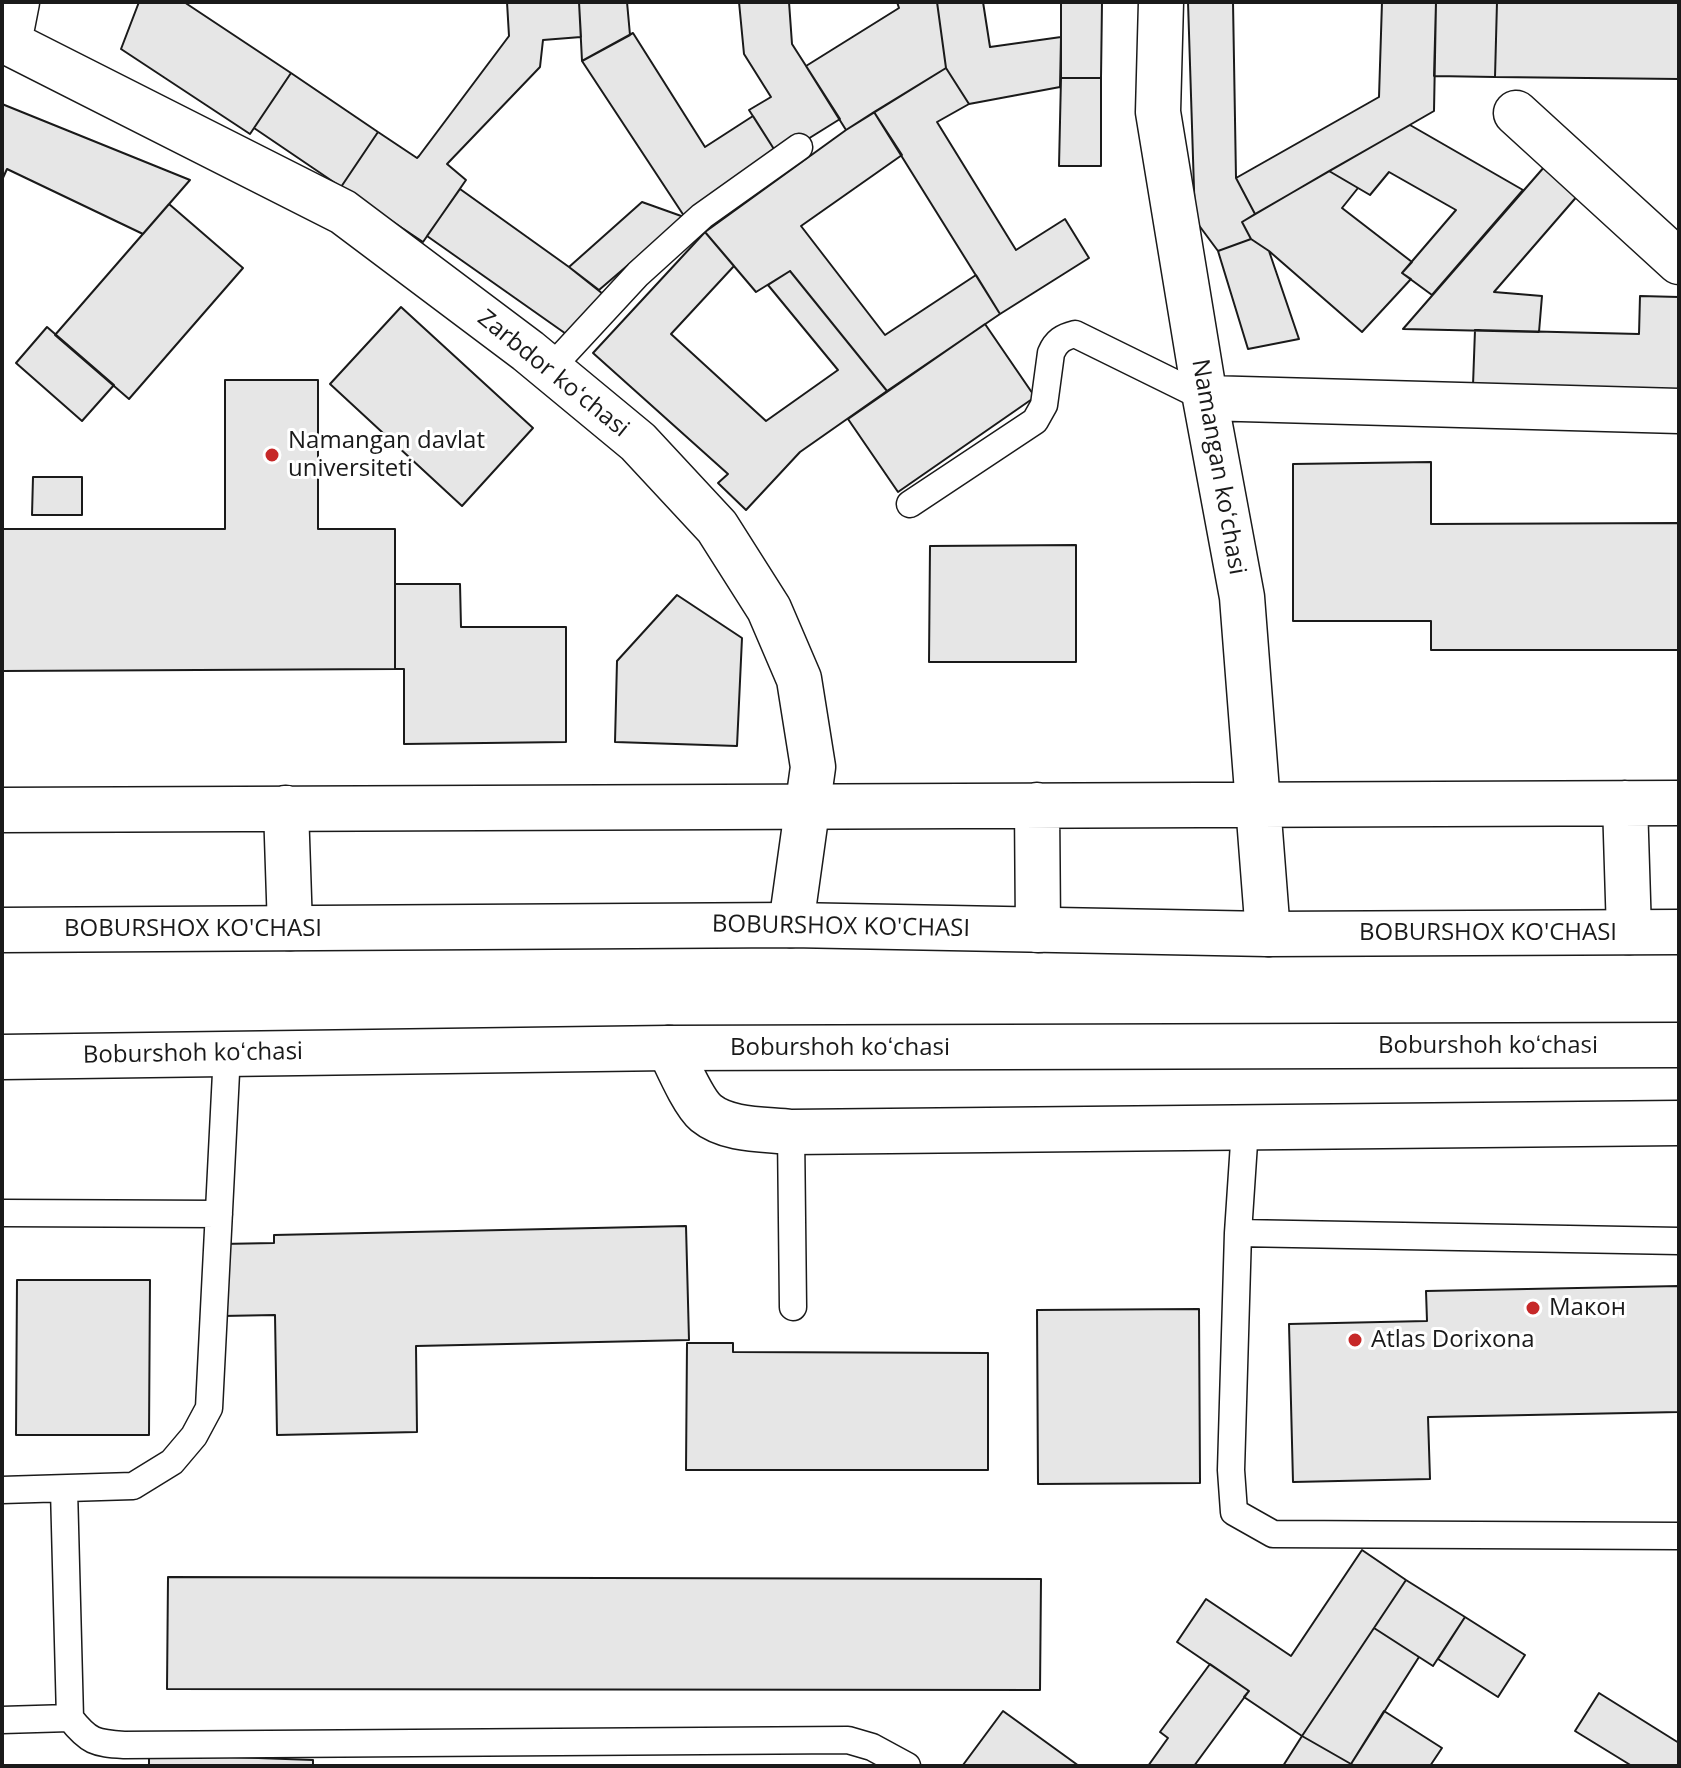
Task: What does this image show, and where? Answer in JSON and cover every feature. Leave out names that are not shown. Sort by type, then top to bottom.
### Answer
[{"type":"street","name":"Namangan koʻchasi","points":[[1161,2],[1158,112],[1205,398],[1242,597],[1268,934]]},
{"type":"street","name":"Zarbdor koʻchasi","points":[[9,29],[343,212],[516,341],[638,442],[717,527],[769,609],[799,679],[813,767],[791,925]]},
{"type":"street","points":[[1516,113],[1679,262]]},
{"type":"street","points":[[1205,398],[1679,411]]},
{"type":"street","points":[[1625,803],[1629,932]]},
{"type":"street","points":[[2,810],[1679,803]]},
{"type":"street","points":[[1037,805],[1038,930]]},
{"type":"street","points":[[286,808],[290,928]]},
{"type":"street","name":"BOBURSHOX KO'CHASI","points":[[2,930],[791,925],[1268,934],[1679,932]]},
{"type":"street","name":"Boburshoh koʻchasi","points":[[2,1057],[669,1048],[1679,1045]]},
{"type":"street","points":[[669,1048],[705,1113],[734,1127],[791,1132],[1679,1123]]},
{"type":"lane","points":[[550,369],[638,274],[702,216],[799,147]]},
{"type":"lane","points":[[910,504],[1035,421],[1044,405],[1051,353],[1062,338],[1075,334],[1205,398]]},
{"type":"lane","points":[[2,1490],[133,1486],[172,1462],[194,1436],[209,1408],[227,1053]]},
{"type":"lane","points":[[1245,1128],[1238,1233],[1231,1470],[1234,1512],[1273,1534],[1679,1536]]},
{"type":"lane","points":[[791,1132],[793,1307]]},
{"type":"lane","points":[[2,1213],[219,1214]]},
{"type":"lane","points":[[1238,1233],[1679,1241]]},
{"type":"lane","points":[[64,1489],[70,1718],[83,1735],[100,1744],[848,1740],[872,1747],[907,1766]]},
{"type":"lane","points":[[2,1720],[70,1718]]},
{"type":"building","points":[[139,2],[184,2],[291,73],[250,134],[121,49]]},
{"type":"building","points":[[507,2],[579,2],[581,37],[543,40],[540,67],[447,164],[466,180],[423,242],[341,187],[378,132],[417,158],[419,156],[509,36]]},
{"type":"building","points":[[579,2],[627,2],[630,35],[582,61]]},
{"type":"building","points":[[739,2],[789,2],[792,44],[840,119],[779,157],[749,110],[771,97],[744,54]]},
{"type":"building","points":[[897,2],[937,2],[946,68],[846,130],[806,66],[899,8]]},
{"type":"building","points":[[937,2],[983,2],[990,47],[1061,37],[1060,87],[969,104],[946,68]]},
{"type":"building","points":[[1061,2],[1102,2],[1101,78],[1061,78]]},
{"type":"building","points":[[1188,2],[1233,2],[1236,178],[1255,214],[1242,222],[1251,239],[1218,251],[1195,220]]},
{"type":"building","points":[[1382,2],[1436,2],[1434,111],[1255,214],[1236,178],[1379,97]]},
{"type":"building","points":[[1436,2],[1497,2],[1495,77],[1434,76]]},
{"type":"building","points":[[1497,2],[1679,2],[1679,79],[1495,77]]},
{"type":"building","points":[[633,33],[705,147],[753,116],[779,157],[690,225],[582,61]]},
{"type":"building","points":[[946,68],[969,104],[937,122],[1016,250],[1065,219],[1089,258],[1000,314],[874,112]]},
{"type":"building","points":[[291,73],[378,132],[341,187],[254,128]]},
{"type":"building","points":[[1061,78],[1101,78],[1101,166],[1059,166]]},
{"type":"building","points":[[2,104],[190,180],[143,234],[7,169],[2,180]]},
{"type":"building","points":[[874,112],[902,155],[801,226],[885,335],[976,275],[1000,314],[887,391],[790,271],[756,292],[705,232]]},
{"type":"building","points":[[1410,125],[1523,190],[1432,295],[1402,273],[1456,210],[1389,172],[1370,195],[1329,171]]},
{"type":"building","points":[[1545,166],[1579,194],[1494,292],[1542,296],[1539,332],[1403,329]]},
{"type":"building","points":[[1329,171],[1358,188],[1342,208],[1412,262],[1402,273],[1411,279],[1362,332],[1251,239],[1242,222]]},
{"type":"building","points":[[460,189],[608,298],[569,336],[427,236]]},
{"type":"building","points":[[642,202],[684,217],[599,290],[569,267]]},
{"type":"building","points":[[169,204],[243,268],[129,399],[55,335]]},
{"type":"building","points":[[705,232],[734,266],[671,334],[766,421],[838,370],[768,285],[790,271],[887,391],[800,452],[746,510],[718,483],[728,474],[593,353]]},
{"type":"building","points":[[1251,239],[1269,251],[1299,339],[1248,349],[1218,251]]},
{"type":"building","points":[[1640,296],[1679,297],[1679,390],[1473,385],[1475,330],[1639,334]]},
{"type":"building","points":[[401,307],[533,428],[462,506],[330,384]]},
{"type":"building","points":[[985,324],[1035,397],[898,492],[848,419]]},
{"type":"building","points":[[47,327],[114,385],[82,421],[16,363]]},
{"type":"building","name":"Namangan davlat universiteti","points":[[225,380],[318,380],[318,529],[395,529],[395,669],[2,671],[2,529],[225,529]]},
{"type":"building","points":[[1431,462],[1431,524],[1679,523],[1679,650],[1431,650],[1431,621],[1293,621],[1293,464]]},
{"type":"building","points":[[33,477],[82,477],[82,515],[32,515]]},
{"type":"building","points":[[1076,545],[1076,662],[929,662],[930,546]]},
{"type":"building","points":[[395,584],[460,584],[461,627],[566,627],[566,742],[404,744],[404,669],[395,669]]},
{"type":"building","points":[[677,595],[742,638],[737,746],[615,742],[617,661]]},
{"type":"building","points":[[686,1226],[689,1340],[416,1346],[417,1432],[277,1435],[275,1315],[222,1316],[221,1244],[274,1243],[274,1235]]},
{"type":"building","points":[[17,1280],[150,1280],[149,1435],[16,1435]]},
{"type":"building","points":[[1679,1286],[1679,1412],[1428,1417],[1430,1479],[1293,1482],[1289,1324],[1427,1321],[1426,1291]]},
{"type":"building","points":[[1199,1309],[1200,1483],[1038,1484],[1037,1310]]},
{"type":"building","points":[[687,1343],[733,1343],[733,1352],[988,1353],[988,1470],[686,1470]]},
{"type":"building","points":[[1362,1550],[1406,1580],[1302,1736],[1244,1697],[1249,1691],[1177,1642],[1206,1599],[1291,1656]]},
{"type":"building","points":[[168,1577],[1041,1579],[1040,1690],[167,1689]]},
{"type":"building","points":[[1406,1580],[1465,1617],[1433,1666],[1374,1628]]},
{"type":"building","points":[[1465,1617],[1525,1655],[1498,1697],[1438,1659]]},
{"type":"building","points":[[1374,1628],[1419,1657],[1351,1764],[1302,1736]]},
{"type":"building","points":[[1210,1664],[1249,1691],[1194,1766],[1148,1766],[1168,1738],[1160,1732]]},
{"type":"building","points":[[1599,1693],[1679,1743],[1679,1766],[1632,1766],[1575,1731]]},
{"type":"building","points":[[1003,1711],[1079,1766],[963,1765]]},
{"type":"building","points":[[1384,1711],[1442,1748],[1430,1766],[1351,1764]]},
{"type":"building","points":[[1302,1736],[1351,1764],[1355,1766],[1283,1766]]},
{"type":"building","points":[[149,1754],[313,1760],[313,1766],[149,1766]]},
{"type":"place","name":"Namangan davlat universiteti","points":[[272,455]]},
{"type":"place","name":"Макон","points":[[1533,1308]]},
{"type":"place","name":"Atlas Dorixona","points":[[1355,1340]]}]
